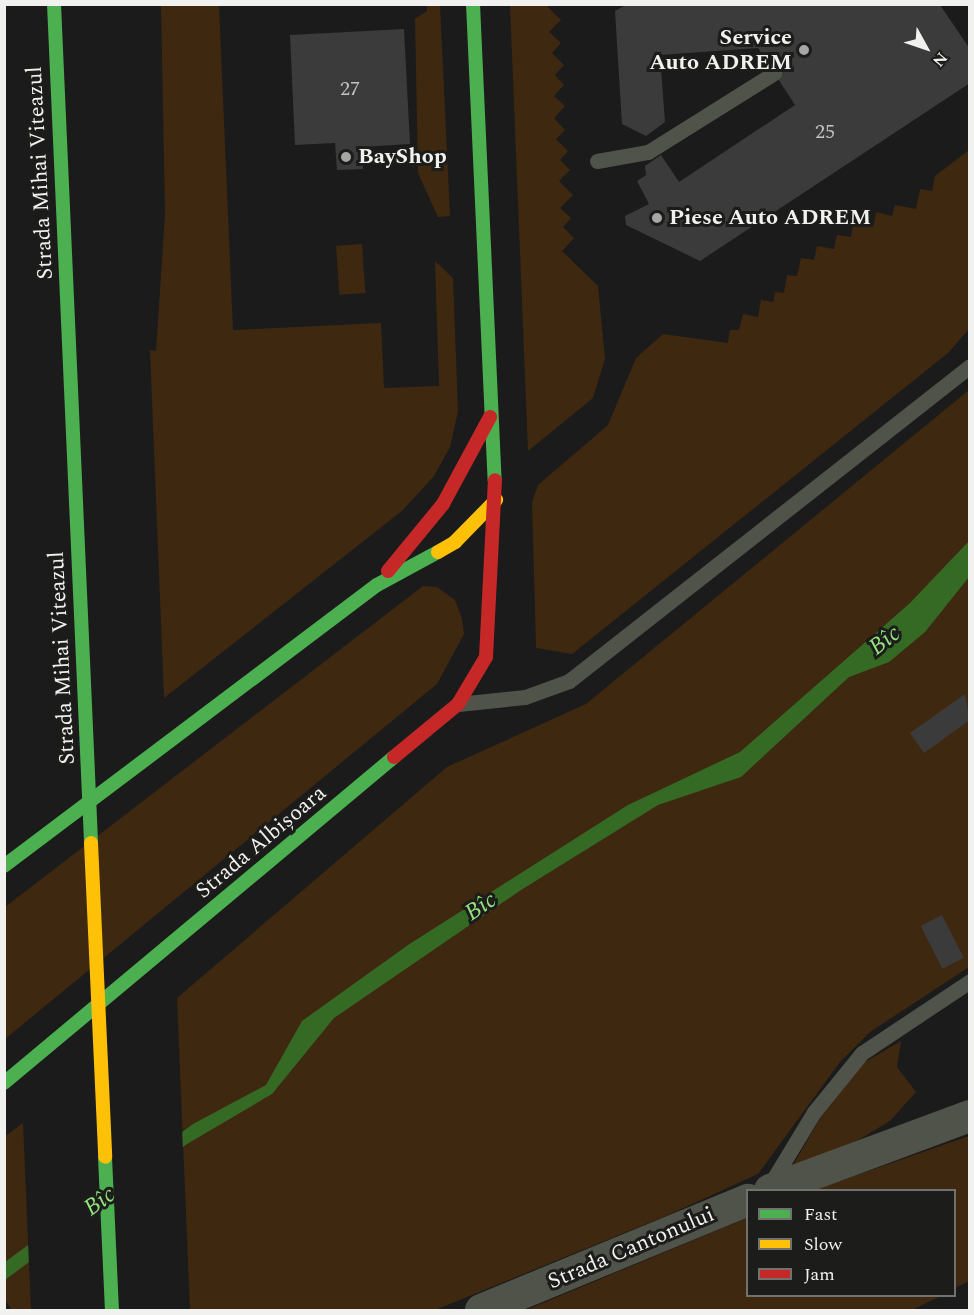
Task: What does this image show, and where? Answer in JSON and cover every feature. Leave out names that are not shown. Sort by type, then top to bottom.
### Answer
[{"type":"main road","name":"Strada Mihai Viteazul","points":[[54,4],[112,1311]]},
{"type":"main road","name":"Strada Albișoara","points":[[4,1083],[458,704],[486,657],[492,601],[496,500],[473,4]]},
{"type":"main road","points":[[377,585],[442,504],[491,416]]},
{"type":"main road","points":[[4,867],[377,585],[455,542],[496,500]]},
{"type":"street","points":[[773,1189],[969,1116]]},
{"type":"street","name":"Strada Cantonului","points":[[481,1311],[746,1200]]},
{"type":"lane","points":[[597,161],[648,152],[774,73]]},
{"type":"lane","points":[[458,704],[525,697],[570,681],[969,366]]},
{"type":"lane","points":[[769,1189],[814,1112],[862,1053],[969,981]]},
{"type":"shaded area","points":[[161,5],[219,5],[233,330],[381,323],[384,388],[439,386],[435,261],[453,278],[458,411],[450,447],[434,476],[403,510],[164,698],[150,350],[156,351],[165,214]]},
{"type":"shaded area","points":[[427,5],[440,5],[450,216],[438,217],[418,173],[415,19],[427,11]]},
{"type":"shaded area","points":[[510,5],[546,5],[561,20],[549,32],[561,43],[552,53],[564,65],[555,75],[564,85],[554,96],[565,106],[554,118],[565,130],[556,139],[568,151],[560,160],[570,170],[559,181],[573,195],[560,208],[571,218],[563,227],[574,238],[562,251],[598,286],[605,359],[593,398],[528,451]]},
{"type":"shaded area","points":[[969,150],[969,329],[948,353],[572,654],[536,648],[532,502],[538,485],[608,425],[636,358],[663,334],[728,343],[730,330],[739,330],[743,314],[758,317],[761,300],[773,302],[775,292],[784,293],[787,275],[797,276],[801,258],[814,260],[817,246],[834,249],[837,235],[851,237],[853,224],[873,227],[876,212],[892,216],[895,205],[916,209],[920,189],[932,191],[935,176]]},
{"type":"shaded area","points":[[362,244],[365,293],[339,295],[336,246]]},
{"type":"shaded area","points":[[969,390],[969,967],[870,1032],[840,1062],[758,1174],[668,1215],[435,1310],[190,1310],[177,998],[447,767],[586,704]]},
{"type":"shaded area","points":[[423,586],[437,587],[455,600],[462,619],[464,634],[437,684],[5,1039],[5,907]]},
{"type":"shaded area","points":[[901,1041],[897,1067],[916,1092],[890,1121],[845,1148],[792,1167],[833,1096],[860,1065]]},
{"type":"shaded area","points":[[23,1123],[31,1310],[12,1310],[5,1300],[4,1137]]},
{"type":"shaded area","points":[[969,1136],[969,1281],[956,1288],[956,1189],[817,1189]]},
{"type":"shaded area","points":[[746,1218],[746,1297],[939,1297],[912,1310],[526,1310]]},
{"type":"water","name":"Bîc","points":[[969,541],[969,577],[925,632],[889,662],[849,677],[741,777],[658,805],[521,890],[334,1018],[272,1094],[187,1144],[5,1280],[5,1262],[193,1124],[266,1085],[302,1021],[408,945],[628,805],[740,752],[910,603]]},
{"type":"pier","points":[[182,1129],[183,1151],[29,1265],[28,1242]]},
{"type":"building","points":[[626,5],[940,5],[970,49],[970,83],[700,261],[626,225],[625,216],[649,204],[637,181],[646,175],[645,166],[661,155],[679,182],[795,105],[758,48],[660,55],[665,122],[646,136],[622,124],[615,11]]},
{"type":"building","points":[[404,29],[410,144],[361,147],[363,169],[337,170],[335,143],[295,145],[290,35]]},
{"type":"building","points":[[965,694],[970,720],[924,753],[910,733]]},
{"type":"building","points":[[942,915],[964,958],[942,969],[921,926]]},
{"type":"traffic: fast","points":[[54,4],[91,843]]},
{"type":"traffic: fast","points":[[473,4],[495,480]]},
{"type":"traffic: fast","points":[[4,866],[377,585],[438,552]]},
{"type":"traffic: fast","points":[[4,1083],[394,757]]},
{"type":"traffic: fast","points":[[105,1157],[112,1310]]},
{"type":"traffic: slow","points":[[438,552],[455,542],[496,500]]},
{"type":"traffic: slow","points":[[91,843],[105,1157]]},
{"type":"traffic: jam","points":[[388,571],[443,504],[490,417]]},
{"type":"traffic: jam","points":[[394,757],[458,704],[486,657],[495,480]]},
{"type":"place","name":"Service Auto ADREM","points":[[804,50]]},
{"type":"place","name":"BayShop","points":[[346,157]]},
{"type":"place","name":"Piese Auto ADREM","points":[[657,218]]}]
